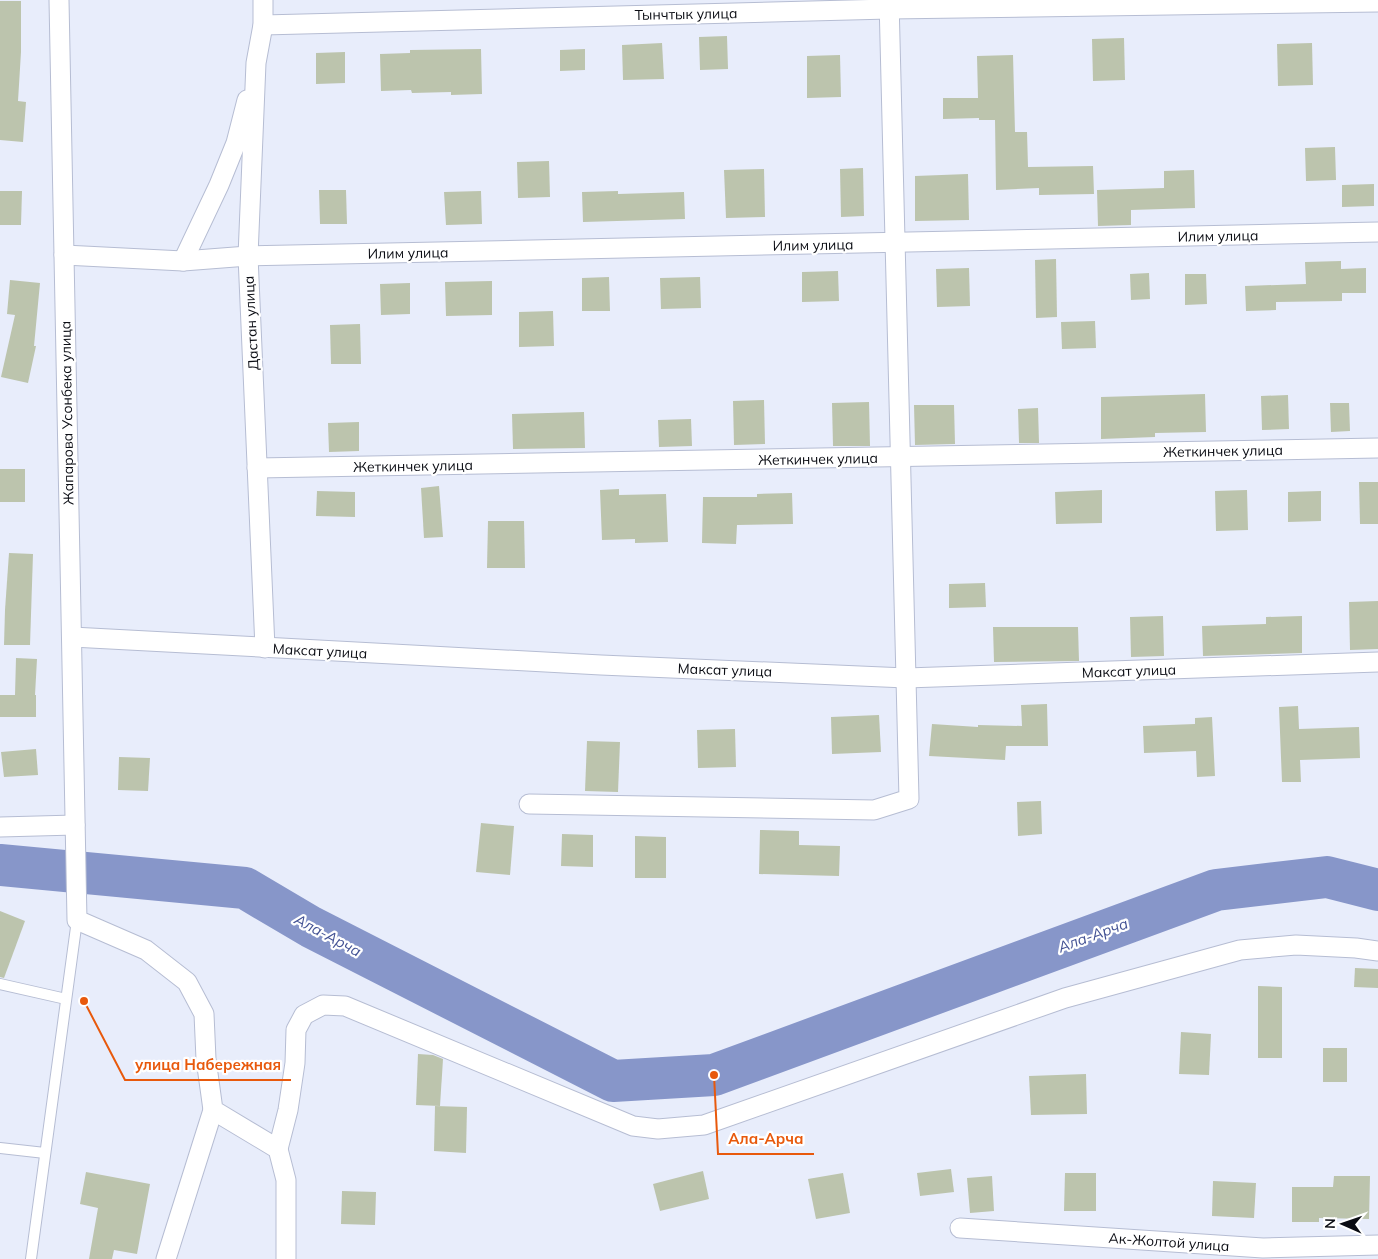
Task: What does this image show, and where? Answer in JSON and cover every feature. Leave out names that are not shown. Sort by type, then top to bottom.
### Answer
[{"type":"street","name":"Жапарова Усонбека улица","points":[[59,0],[77,920]]},
{"type":"street","name":"Дастан улица","points":[[263,0],[264,25],[256,64],[248,256],[265,648]]},
{"type":"street","name":"Тынчтык улица","points":[[264,25],[889,5],[1378,2]]},
{"type":"street","points":[[529,804],[874,810],[909,799],[889,5]]},
{"type":"street","points":[[183,261],[219,185],[236,142],[256,64]]},
{"type":"street","name":"Илим улица","points":[[64,256],[183,261],[248,256],[1378,232]]},
{"type":"street","name":"Жеткинчек улица","points":[[257,468],[1378,448]]},
{"type":"street","name":"Максат улица","points":[[72,637],[601,665],[906,678],[1378,662]]},
{"type":"street","points":[[0,827],[75,825]]},
{"type":"street","points":[[77,920],[146,950],[187,982],[204,1014],[206,1059],[213,1110],[166,1259]]},
{"type":"street","points":[[286,1259],[286,1180],[278,1149],[290,1101],[295,1063],[296,1030],[304,1015],[323,1005],[345,1006],[633,1126],[658,1130],[704,1125],[1065,998],[1240,950],[1296,945],[1378,951]]},
{"type":"street","points":[[213,1110],[278,1149]]},
{"type":"street","name":"Ак-Жолтой улица","points":[[960,1228],[1263,1248],[1378,1245]]},
{"type":"lane","points":[[31,1259],[77,920]]},
{"type":"lane","points":[[0,984],[66,999]]},
{"type":"lane","points":[[0,1148],[46,1153]]},
{"type":"building","points":[[0,1],[21,1],[21,52],[18,101],[26,102],[23,142],[0,140]]},
{"type":"building","points":[[727,36],[728,69],[700,70],[699,37]]},
{"type":"building","points":[[1124,38],[1125,80],[1093,81],[1092,39]]},
{"type":"building","points":[[662,43],[664,79],[623,80],[622,45]]},
{"type":"building","points":[[1312,43],[1313,85],[1278,86],[1277,44]]},
{"type":"building","points":[[481,49],[482,94],[451,95],[451,92],[412,93],[411,90],[381,91],[380,54],[410,53],[410,50]]},
{"type":"building","points":[[585,49],[585,70],[560,71],[560,50]]},
{"type":"building","points":[[345,52],[345,83],[316,84],[316,53]]},
{"type":"building","points":[[840,55],[841,97],[807,98],[807,56]]},
{"type":"building","points":[[1013,55],[1015,132],[1027,132],[1028,167],[1093,166],[1094,194],[1039,195],[1039,188],[996,190],[995,120],[979,120],[979,118],[943,119],[943,98],[978,98],[977,56]]},
{"type":"building","points":[[1335,147],[1336,180],[1306,181],[1305,148]]},
{"type":"building","points":[[549,161],[550,197],[518,198],[517,162]]},
{"type":"building","points":[[863,168],[864,216],[841,217],[840,169]]},
{"type":"building","points":[[764,169],[765,217],[726,218],[724,170]]},
{"type":"building","points":[[1194,170],[1195,208],[1131,210],[1131,225],[1098,226],[1097,190],[1164,188],[1164,171]]},
{"type":"building","points":[[968,174],[969,220],[915,221],[915,176]]},
{"type":"building","points":[[1374,184],[1374,206],[1342,207],[1342,185]]},
{"type":"building","points":[[319,190],[346,190],[347,224],[320,224]]},
{"type":"building","points":[[0,191],[22,191],[21,225],[0,225]]},
{"type":"building","points":[[481,191],[482,224],[446,225],[444,192]]},
{"type":"building","points":[[618,191],[618,194],[684,192],[685,219],[583,222],[582,192]]},
{"type":"building","points":[[1056,259],[1057,317],[1036,318],[1035,260]]},
{"type":"building","points":[[1341,261],[1341,269],[1366,268],[1366,293],[1342,293],[1342,301],[1276,302],[1276,310],[1246,311],[1245,286],[1306,284],[1305,262]]},
{"type":"building","points":[[969,268],[970,306],[937,307],[936,269]]},
{"type":"building","points":[[838,271],[839,301],[802,302],[802,272]]},
{"type":"building","points":[[1149,273],[1150,299],[1131,300],[1130,274]]},
{"type":"building","points":[[1185,274],[1206,274],[1207,304],[1185,305]]},
{"type":"building","points":[[609,277],[610,311],[582,311],[582,278]]},
{"type":"building","points":[[700,277],[701,308],[661,309],[660,278]]},
{"type":"building","points":[[10,280],[40,283],[34,346],[36,346],[28,383],[1,377],[15,315],[7,314]]},
{"type":"building","points":[[492,281],[492,315],[446,316],[445,282]]},
{"type":"building","points":[[410,283],[410,314],[381,315],[380,284]]},
{"type":"building","points":[[553,311],[554,346],[519,347],[519,312]]},
{"type":"building","points":[[1095,321],[1096,348],[1062,349],[1061,322]]},
{"type":"building","points":[[360,324],[361,364],[331,364],[330,325]]},
{"type":"building","points":[[1205,394],[1206,432],[1155,433],[1155,437],[1101,439],[1101,397]]},
{"type":"building","points":[[1288,395],[1289,429],[1262,430],[1261,396]]},
{"type":"building","points":[[764,400],[765,444],[734,445],[733,401]]},
{"type":"building","points":[[869,402],[870,446],[833,446],[832,403]]},
{"type":"building","points":[[1330,403],[1349,403],[1350,431],[1331,432]]},
{"type":"building","points":[[914,405],[954,405],[955,444],[915,445]]},
{"type":"building","points":[[1038,408],[1039,443],[1019,443],[1018,409]]},
{"type":"building","points":[[584,412],[585,448],[513,449],[512,414]]},
{"type":"building","points":[[691,419],[692,446],[659,447],[658,420]]},
{"type":"building","points":[[359,422],[359,451],[329,452],[328,423]]},
{"type":"building","points":[[0,469],[25,469],[25,502],[0,502]]},
{"type":"building","points":[[1359,482],[1378,482],[1378,524],[1360,524]]},
{"type":"building","points":[[439,486],[443,537],[424,538],[421,488]]},
{"type":"building","points":[[619,489],[619,495],[666,494],[668,542],[635,543],[635,539],[602,540],[600,490]]},
{"type":"building","points":[[1102,490],[1102,523],[1056,524],[1055,492]]},
{"type":"building","points":[[1247,490],[1248,530],[1216,531],[1215,491]]},
{"type":"building","points":[[317,491],[355,492],[355,517],[316,516]]},
{"type":"building","points":[[1321,491],[1321,521],[1288,522],[1288,492]]},
{"type":"building","points":[[792,493],[793,524],[737,525],[736,544],[702,543],[703,497],[757,497],[757,494]]},
{"type":"building","points":[[488,521],[524,521],[525,568],[487,568]]},
{"type":"building","points":[[9,553],[33,554],[30,645],[4,645]]},
{"type":"building","points":[[985,583],[986,607],[949,608],[949,584]]},
{"type":"building","points":[[1378,601],[1378,649],[1350,650],[1349,602]]},
{"type":"building","points":[[1163,616],[1164,656],[1131,657],[1130,617]]},
{"type":"building","points":[[1302,616],[1302,653],[1203,656],[1202,626],[1266,624],[1266,617]]},
{"type":"building","points":[[993,627],[1078,627],[1079,661],[994,662]]},
{"type":"building","points":[[16,658],[37,659],[36,717],[0,717],[0,695],[15,695]]},
{"type":"building","points":[[1047,704],[1048,746],[1006,746],[1005,760],[929,756],[932,724],[978,727],[978,725],[1022,726],[1021,705]]},
{"type":"building","points":[[1298,706],[1299,729],[1359,727],[1360,758],[1300,760],[1301,782],[1282,782],[1279,707]]},
{"type":"building","points":[[879,715],[881,752],[832,754],[831,717]]},
{"type":"building","points":[[1212,717],[1215,776],[1197,777],[1196,751],[1144,753],[1143,726],[1195,724],[1195,718]]},
{"type":"building","points":[[735,729],[736,767],[698,768],[697,730]]},
{"type":"building","points":[[587,741],[620,742],[618,792],[585,791]]},
{"type":"building","points":[[36,749],[38,775],[4,777],[1,752]]},
{"type":"building","points":[[119,757],[150,758],[148,791],[118,790]]},
{"type":"building","points":[[1041,801],[1042,834],[1018,836],[1017,802]]},
{"type":"building","points":[[481,823],[514,826],[510,875],[476,872]]},
{"type":"building","points":[[760,830],[799,831],[799,845],[840,846],[839,876],[759,874]]},
{"type":"building","points":[[562,834],[593,835],[593,867],[561,866]]},
{"type":"building","points":[[635,836],[666,837],[666,878],[635,878]]},
{"type":"building","points":[[0,911],[25,921],[4,978],[0,977]]},
{"type":"building","points":[[1355,968],[1378,969],[1378,988],[1354,987]]},
{"type":"building","points":[[1258,986],[1282,987],[1282,1058],[1258,1058]]},
{"type":"building","points":[[1181,1032],[1211,1034],[1209,1075],[1179,1074]]},
{"type":"building","points":[[1323,1048],[1347,1048],[1347,1082],[1323,1082]]},
{"type":"building","points":[[418,1054],[433,1055],[443,1059],[440,1106],[416,1105]]},
{"type":"building","points":[[1086,1074],[1087,1114],[1031,1115],[1029,1076]]},
{"type":"building","points":[[435,1106],[467,1107],[466,1153],[434,1151]]},
{"type":"building","points":[[951,1169],[954,1192],[920,1196],[917,1173]]},
{"type":"building","points":[[703,1171],[709,1199],[660,1211],[653,1184]]},
{"type":"building","points":[[86,1172],[150,1184],[137,1254],[114,1250],[112,1259],[89,1259],[98,1208],[80,1204]]},
{"type":"building","points":[[843,1173],[850,1213],[816,1219],[808,1179]]},
{"type":"building","points":[[1065,1173],[1096,1173],[1096,1211],[1064,1211]]},
{"type":"building","points":[[992,1176],[994,1211],[970,1213],[967,1178]]},
{"type":"building","points":[[1334,1176],[1370,1176],[1369,1219],[1319,1218],[1319,1222],[1292,1222],[1292,1187],[1333,1187]]},
{"type":"building","points":[[1213,1181],[1256,1183],[1254,1218],[1212,1216]]},
{"type":"building","points":[[342,1191],[376,1192],[375,1225],[341,1224]]},
{"type":"waterway","name":"Ала-Арча","points":[[0,865],[245,888],[311,927],[613,1081],[714,1075],[1216,890],[1327,877],[1378,890]]},
{"type":"place","name":"улица Набережная","points":[[84,1001]]},
{"type":"place","name":"Ала-Арча","points":[[714,1075]]}]
